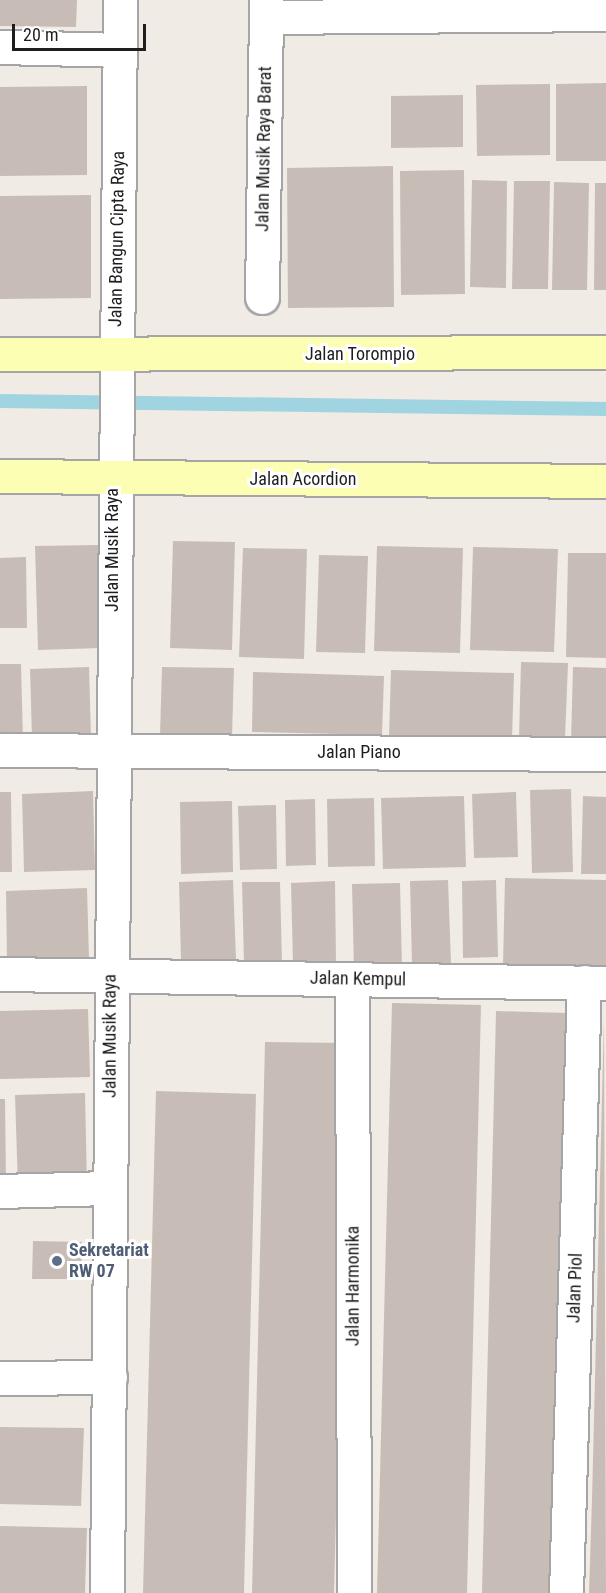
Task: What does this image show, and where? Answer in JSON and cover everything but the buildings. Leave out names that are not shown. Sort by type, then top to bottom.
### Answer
[{"type":"street","name":"Jalan Bangun Cipta Raya","points":[[113,470],[120,0]]},
{"type":"street","points":[[266,9],[511,6],[606,14]]},
{"type":"street","name":"Jalan Musik Raya Barat","points":[[262,297],[266,9]]},
{"type":"street","points":[[0,47],[118,50]]},
{"type":"street","name":"Jalan Torompio","points":[[0,354],[115,365],[606,352]]},
{"type":"street","name":"Jalan Acordion","points":[[0,476],[113,470],[606,481]]},
{"type":"street","name":"Jalan Musik Raya","points":[[107,1593],[110,1377],[113,470]]},
{"type":"street","name":"Jalan Piano","points":[[0,750],[606,754]]},
{"type":"street","name":"Jalan Kempul","points":[[0,974],[595,983]]},
{"type":"street","name":"Jalan Harmonika","points":[[352,979],[354,1593]]},
{"type":"street","name":"Jalan Piol","points":[[566,1593],[595,983]]},
{"type":"street","points":[[0,1191],[109,1188]]},
{"type":"street","points":[[0,1378],[110,1377]]},
{"type":"waterway","points":[[0,401],[606,409]]},
{"type":"place","name":"Sekretariat RW 07","points":[[57,1261]]}]
